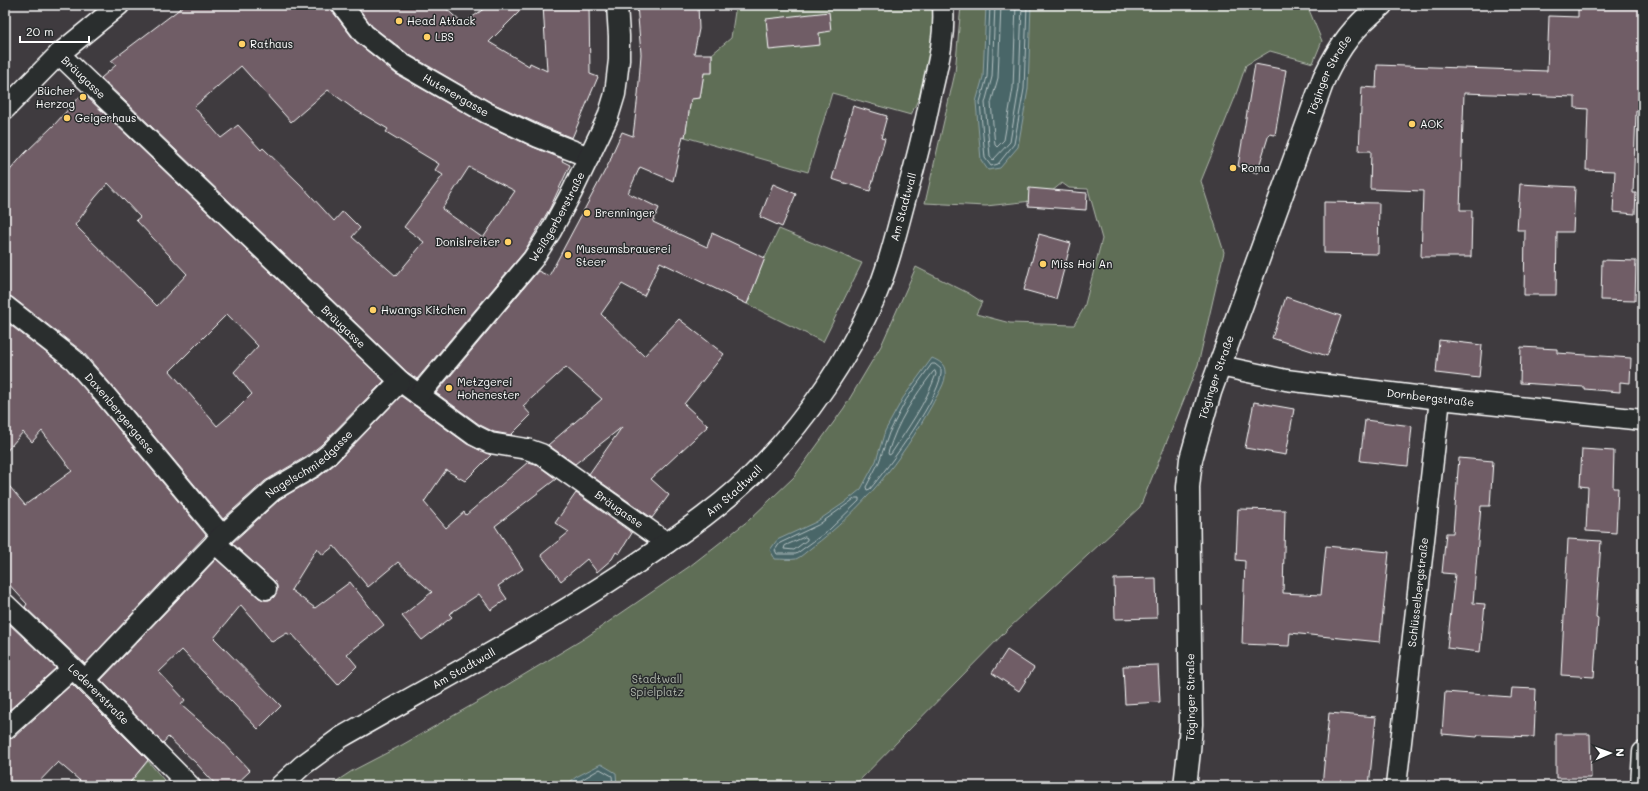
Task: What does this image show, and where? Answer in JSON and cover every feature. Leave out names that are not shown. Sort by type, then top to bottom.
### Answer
[{"type":"street","points":[[5,109],[59,54],[119,5]]},
{"type":"street","name":"Huterergasse","points":[[342,5],[364,34],[402,64],[487,113],[538,137],[589,157]]},
{"type":"street","name":"Weißgerberstraße","points":[[418,395],[533,259],[551,231],[589,157],[608,117],[615,94],[620,60],[617,5]]},
{"type":"street","name":"Am Stadtwall","points":[[280,786],[303,766],[340,738],[588,596],[667,543],[714,509],[737,489],[763,465],[788,437],[813,404],[838,366],[865,318],[888,262],[919,153],[942,49],[944,24],[943,5]]},
{"type":"street","name":"Töginger Straße","points":[[1185,786],[1189,759],[1191,724],[1188,487],[1195,439],[1282,190],[1324,78],[1346,38],[1359,23],[1381,5]]},
{"type":"street","name":"Bräugasse","points":[[59,54],[400,381],[474,435],[490,443],[528,448],[541,454],[667,543]]},
{"type":"street","name":"Daxenbergergasse","points":[[5,306],[74,360],[105,395],[218,539]]},
{"type":"street","name":"Dornbergstraße","points":[[1220,366],[1286,380],[1440,399],[1643,420]]},
{"type":"street","name":"Nagelschmiedgasse","points":[[5,729],[79,674],[218,539],[273,490],[314,466],[329,454],[400,381]]},
{"type":"street","name":"Schlüsselbergstraße","points":[[1396,786],[1440,399]]},
{"type":"street","points":[[218,539],[266,589]]},
{"type":"street","name":"Ledererstraße","points":[[5,604],[79,674],[190,786]]},
{"type":"street","points":[[1642,786],[1643,752]]},
{"type":"green space","points":[[736,5],[934,5],[936,23],[925,84],[911,115],[832,93],[808,172],[685,137],[691,99],[700,98],[704,73],[712,72],[712,54],[731,38]]},
{"type":"green space","name":"Stadtwall Spielplatz","points":[[961,5],[1307,5],[1322,41],[1313,63],[1270,51],[1246,65],[1234,100],[1201,181],[1224,252],[1198,365],[1140,507],[1010,627],[854,786],[329,786],[352,771],[402,745],[502,688],[585,638],[690,566],[749,520],[794,477],[844,408],[881,346],[916,267],[968,293],[982,302],[976,314],[1010,323],[1074,325],[1084,308],[1102,239],[1088,189],[1069,188],[1062,183],[1041,200],[986,206],[925,203],[955,73]]},
{"type":"green space","points":[[779,229],[862,263],[823,342],[747,304],[765,258]]},
{"type":"green space","points":[[148,761],[169,786],[127,786]]},
{"type":"water","points":[[986,5],[1031,5],[1028,89],[1018,147],[1000,168],[988,170],[981,160],[976,102],[983,77]]},
{"type":"water","points":[[932,358],[943,365],[945,369],[943,385],[920,426],[894,465],[864,501],[847,518],[804,554],[796,559],[775,559],[770,550],[777,540],[816,522],[844,503],[861,489],[876,461],[885,431],[903,398]]},
{"type":"water","points":[[601,764],[616,773],[617,786],[565,786],[576,777]]},
{"type":"building","points":[[185,5],[331,5],[333,12],[355,41],[396,74],[482,123],[533,147],[563,159],[562,161],[570,165],[550,208],[524,252],[417,379],[407,372],[101,78],[116,65],[111,61]],"holes":[[[241,66],[291,122],[328,90],[354,109],[388,129],[386,132],[439,164],[435,170],[443,175],[404,227],[424,242],[396,276],[352,237],[360,228],[343,211],[334,221],[301,185],[263,148],[261,150],[238,125],[221,138],[194,107]],[[469,167],[515,191],[483,238],[442,209]]]},
{"type":"building","points":[[356,5],[442,5],[463,24],[489,5],[526,5],[489,42],[529,66],[530,63],[547,71],[543,5],[589,5],[590,74],[598,77],[572,138],[492,103],[408,54],[372,26]]},
{"type":"building","points":[[637,5],[698,5],[699,29],[694,54],[712,54],[712,73],[704,73],[700,98],[691,99],[685,137],[683,136],[673,181],[640,167],[628,193],[659,208],[653,222],[707,247],[712,233],[765,258],[747,304],[660,262],[644,296],[622,284],[601,314],[644,356],[679,319],[724,354],[684,404],[708,426],[651,479],[669,495],[652,518],[589,474],[622,427],[575,464],[548,445],[602,399],[566,367],[523,406],[531,415],[511,435],[494,432],[480,425],[436,393],[538,271],[549,276],[610,161],[622,132],[633,136],[641,54]]},
{"type":"building","points":[[1578,5],[1643,5],[1641,111],[1636,111],[1633,193],[1636,193],[1635,214],[1613,212],[1615,171],[1586,170],[1588,109],[1575,108],[1575,97],[1464,93],[1460,210],[1472,210],[1471,257],[1421,257],[1423,191],[1370,189],[1371,151],[1359,151],[1362,87],[1376,88],[1377,65],[1547,71],[1549,16],[1578,17]]},
{"type":"building","points":[[829,12],[831,31],[819,33],[820,45],[769,50],[766,19]]},
{"type":"building","points":[[1255,64],[1286,70],[1275,135],[1269,134],[1257,173],[1238,166]]},
{"type":"building","points":[[83,93],[384,381],[321,445],[307,456],[265,481],[223,519],[83,352],[12,297],[5,295],[5,176],[24,154],[54,125]],"holes":[[[108,183],[140,217],[136,220],[187,274],[157,306],[75,225]],[[227,314],[258,346],[234,372],[252,394],[217,426],[170,371]]]},
{"type":"building","points":[[853,106],[887,116],[881,138],[885,139],[870,191],[832,179]]},
{"type":"building","points":[[773,184],[796,194],[782,227],[760,217]]},
{"type":"building","points":[[1520,184],[1575,187],[1573,232],[1557,232],[1556,295],[1524,295],[1525,230],[1517,230]]},
{"type":"building","points":[[1029,188],[1087,193],[1086,210],[1028,206]]},
{"type":"building","points":[[1324,202],[1379,203],[1378,254],[1324,253]]},
{"type":"building","points":[[1039,234],[1071,243],[1056,299],[1024,290]]},
{"type":"building","points":[[1602,260],[1636,261],[1635,301],[1601,300]]},
{"type":"building","points":[[1286,297],[1341,316],[1327,356],[1272,338]]},
{"type":"building","points":[[5,321],[66,368],[206,535],[85,664],[25,607],[27,604],[5,580],[5,481],[25,505],[72,471],[42,431],[32,442],[23,432],[5,453]]},
{"type":"building","points":[[1439,340],[1482,345],[1479,378],[1436,373]]},
{"type":"building","points":[[1521,347],[1557,349],[1557,353],[1631,358],[1630,383],[1620,382],[1620,392],[1584,389],[1584,387],[1520,383]]},
{"type":"building","points":[[401,396],[467,444],[491,455],[465,481],[446,470],[424,502],[446,528],[464,512],[466,515],[528,462],[536,464],[556,479],[495,526],[523,569],[498,586],[507,599],[491,610],[479,594],[449,614],[452,617],[422,640],[402,616],[432,592],[398,562],[368,587],[334,546],[323,555],[317,548],[291,590],[315,608],[350,582],[384,625],[347,654],[357,666],[338,685],[292,634],[290,635],[287,633],[272,642],[241,605],[214,638],[281,706],[258,729],[182,650],[159,672],[185,700],[181,705],[221,740],[250,771],[234,786],[217,786],[196,763],[168,737],[163,743],[101,680],[216,559],[259,598],[269,600],[274,597],[277,591],[277,586],[274,581],[232,543],[280,499],[320,476],[336,463]]},
{"type":"building","points":[[1254,402],[1294,409],[1286,455],[1245,448]]},
{"type":"building","points":[[1365,420],[1412,426],[1408,466],[1360,461]]},
{"type":"building","points":[[1582,449],[1614,451],[1613,488],[1618,488],[1616,533],[1586,531],[1588,487],[1580,486]]},
{"type":"building","points":[[1459,458],[1493,461],[1490,506],[1481,506],[1473,603],[1485,604],[1480,652],[1447,648],[1455,574],[1442,573],[1446,533],[1453,533]]},
{"type":"building","points":[[576,493],[632,533],[619,554],[616,552],[612,559],[597,572],[587,559],[561,581],[541,555],[569,532],[555,523]]},
{"type":"building","points":[[1238,509],[1285,510],[1283,593],[1321,595],[1326,546],[1389,552],[1380,642],[1290,633],[1289,646],[1242,644],[1245,561],[1236,560]]},
{"type":"building","points":[[1568,539],[1601,541],[1594,677],[1561,675]]},
{"type":"building","points":[[1156,578],[1157,618],[1115,619],[1114,579]]},
{"type":"building","points":[[8,623],[56,668],[5,714],[5,626]]},
{"type":"building","points":[[1007,650],[1034,668],[1019,691],[992,673]]},
{"type":"building","points":[[1158,665],[1160,702],[1125,704],[1123,666]]},
{"type":"building","points":[[72,684],[148,760],[127,786],[86,786],[58,762],[35,786],[5,786],[5,740],[13,738]]},
{"type":"building","points":[[1512,688],[1536,689],[1534,737],[1478,735],[1477,737],[1442,734],[1445,692],[1511,697]]},
{"type":"building","points":[[1329,713],[1376,717],[1369,786],[1322,786]]},
{"type":"building","points":[[1556,734],[1590,734],[1591,778],[1556,778]]},
{"type":"place","name":"Head Attack","points":[[399,21]]},
{"type":"place","name":"LBS","points":[[427,37]]},
{"type":"place","name":"Rathaus","points":[[242,44]]},
{"type":"place","name":"Bücher Herzog","points":[[83,97]]},
{"type":"place","name":"Geigerhaus","points":[[67,118]]},
{"type":"place","name":"AOK","points":[[1412,124]]},
{"type":"place","name":"Roma","points":[[1233,168]]},
{"type":"place","name":"Brenninger","points":[[587,213]]},
{"type":"place","name":"Donislreiter","points":[[508,242]]},
{"type":"place","name":"Museumsbrauerei Steer","points":[[568,255]]},
{"type":"place","name":"Miss Hoi An","points":[[1043,264]]},
{"type":"place","name":"Hwangs Kitchen","points":[[373,310]]},
{"type":"place","name":"Metzgerei Hohenester","points":[[449,388]]}]
